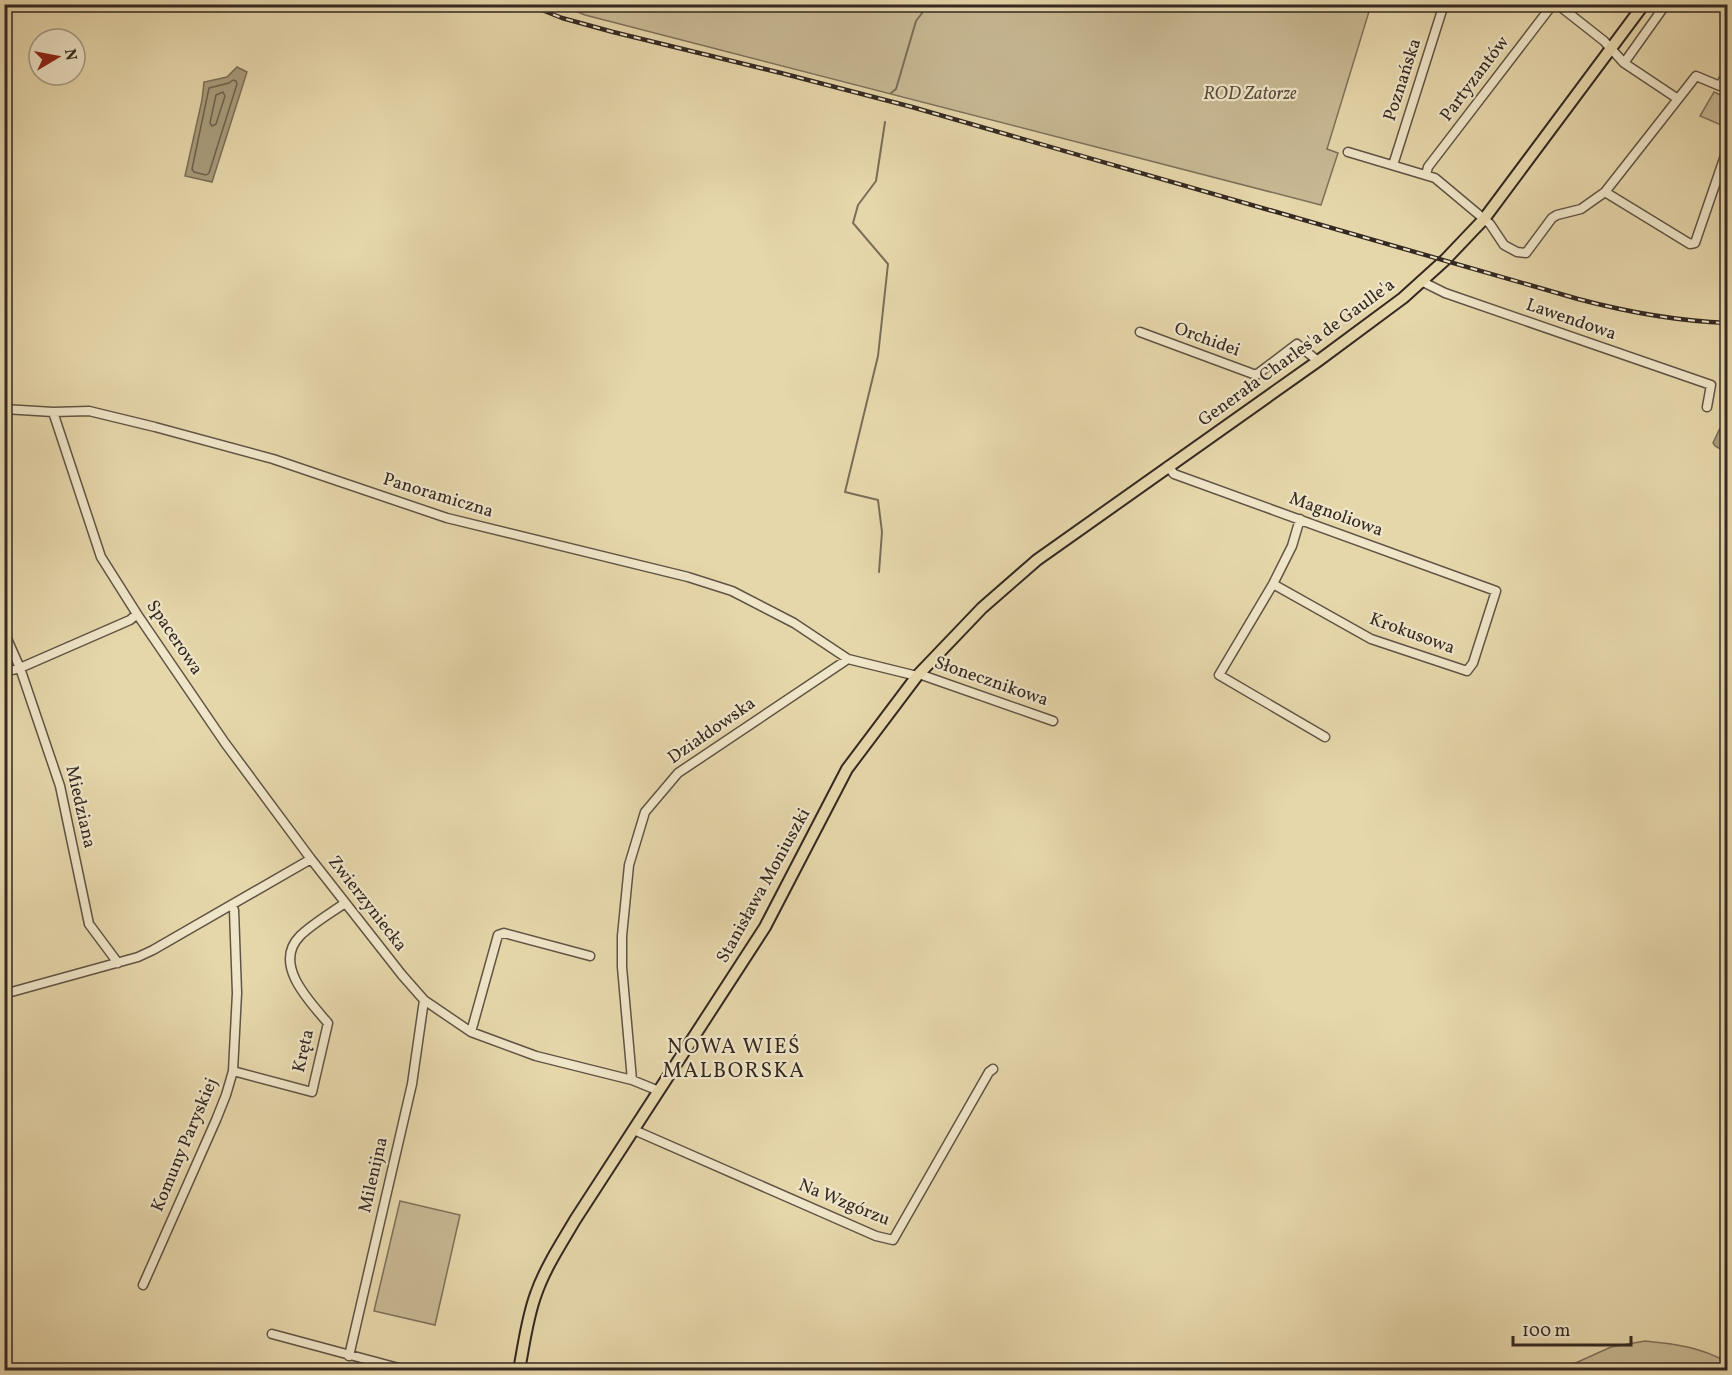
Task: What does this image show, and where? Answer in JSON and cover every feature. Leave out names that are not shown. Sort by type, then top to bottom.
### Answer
[{"type":"main road","name":"Generała Charles'a de Gaulle'a","points":[[918,675],[982,608],[1037,560],[1318,361],[1403,298],[1454,252],[1484,219],[1644,4]]},
{"type":"main road","name":"Stanisława Moniuszki","points":[[519,1371],[526,1326],[536,1293],[575,1220],[765,927],[847,770],[918,675]]},
{"type":"street","name":"Poznańska","points":[[1393,165],[1444,4]]},
{"type":"street","name":"Partyzantów","points":[[1426,175],[1428,167],[1553,4]]},
{"type":"street","points":[[1557,4],[1604,41],[1623,63],[1678,99]]},
{"type":"street","points":[[1623,63],[1666,4]]},
{"type":"street","points":[[1348,152],[1435,178],[1490,224],[1500,242],[1517,252],[1526,253],[1552,218],[1581,209],[1605,192],[1696,76],[1724,88],[1728,71]]},
{"type":"street","points":[[1605,192],[1690,244],[1695,243],[1728,147]]},
{"type":"street","name":"Lawendowa","points":[[1421,281],[1436,290],[1711,385],[1707,407]]},
{"type":"street","name":"Orchidei","points":[[1140,333],[1256,375],[1297,344],[1318,361]]},
{"type":"street","name":"Panoramiczna","points":[[4,409],[53,412],[89,411],[273,459],[447,518],[732,591],[794,622],[848,659]]},
{"type":"street","name":"Spacerowa","points":[[53,412],[101,557],[225,743],[311,859]]},
{"type":"street","name":"Magnoliowa","points":[[1168,466],[1174,474],[1496,591]]},
{"type":"street","points":[[1300,519],[1292,546],[1273,584],[1219,675],[1325,737]]},
{"type":"street","name":"Krokusowa","points":[[1273,584],[1371,639],[1467,671],[1473,663],[1496,591]]},
{"type":"street","points":[[4,672],[20,668],[130,620],[137,614]]},
{"type":"street","name":"Miedziana","points":[[4,633],[20,668],[60,786],[89,924],[118,963]]},
{"type":"street","points":[[848,659],[918,675]]},
{"type":"street","name":"Działdowska","points":[[632,1080],[622,966],[622,936],[629,865],[645,812],[678,773],[848,659]]},
{"type":"street","name":"Słonecznikowa","points":[[918,675],[1053,721]]},
{"type":"street","name":"Zwierzyniecka","points":[[4,994],[138,957],[311,859],[424,1000],[471,1032],[536,1056],[632,1080]]},
{"type":"street","name":"Kręta","points":[[233,1071],[312,1092],[328,1023],[307,999],[293,977],[290,962],[292,949],[299,936],[345,903]]},
{"type":"street","name":"Komuny Paryskiej","points":[[143,1285],[216,1120],[233,1071],[237,993],[234,910],[231,905]]},
{"type":"street","points":[[471,1032],[498,935],[504,933],[590,956]]},
{"type":"street","name":"Milenijna","points":[[350,1356],[412,1084],[424,1000]]},
{"type":"street","name":"Na Wzgórzu","points":[[634,1130],[876,1236],[893,1240],[989,1072],[993,1069]]},
{"type":"street","points":[[632,1080],[659,1091]]},
{"type":"street","points":[[272,1334],[406,1371]]},
{"type":"green space","name":"ROD Zatorze","points":[[1371,4],[1327,149],[1338,153],[1321,205],[585,15],[561,5]]},
{"type":"green space","points":[[1714,92],[1727,98],[1727,121],[1721,125],[1700,116]]},
{"type":"green space","points":[[400,1201],[460,1215],[435,1325],[374,1311]]},
{"type":"green space","points":[[1645,1341],[1677,1345],[1707,1353],[1727,1362],[1727,1370],[1560,1370],[1611,1347]]},
{"type":"water","points":[[237,67],[247,72],[212,182],[185,176],[204,82],[227,77]]},
{"type":"water","points":[[1723,424],[1727,425],[1727,453],[1713,443]]},
{"type":"waterway","points":[[891,93],[896,89],[916,21],[929,4]]},
{"type":"waterway","points":[[879,572],[882,532],[878,500],[845,492],[878,356],[888,264],[853,223],[858,205],[876,181],[885,122]]},
{"type":"railway","points":[[527,4],[562,18],[613,32],[912,107],[1578,299],[1652,315],[1728,323]]},
{"type":"district","name":"NOWA WIEŚ MALBORSKA","points":[[734,1059]]}]
